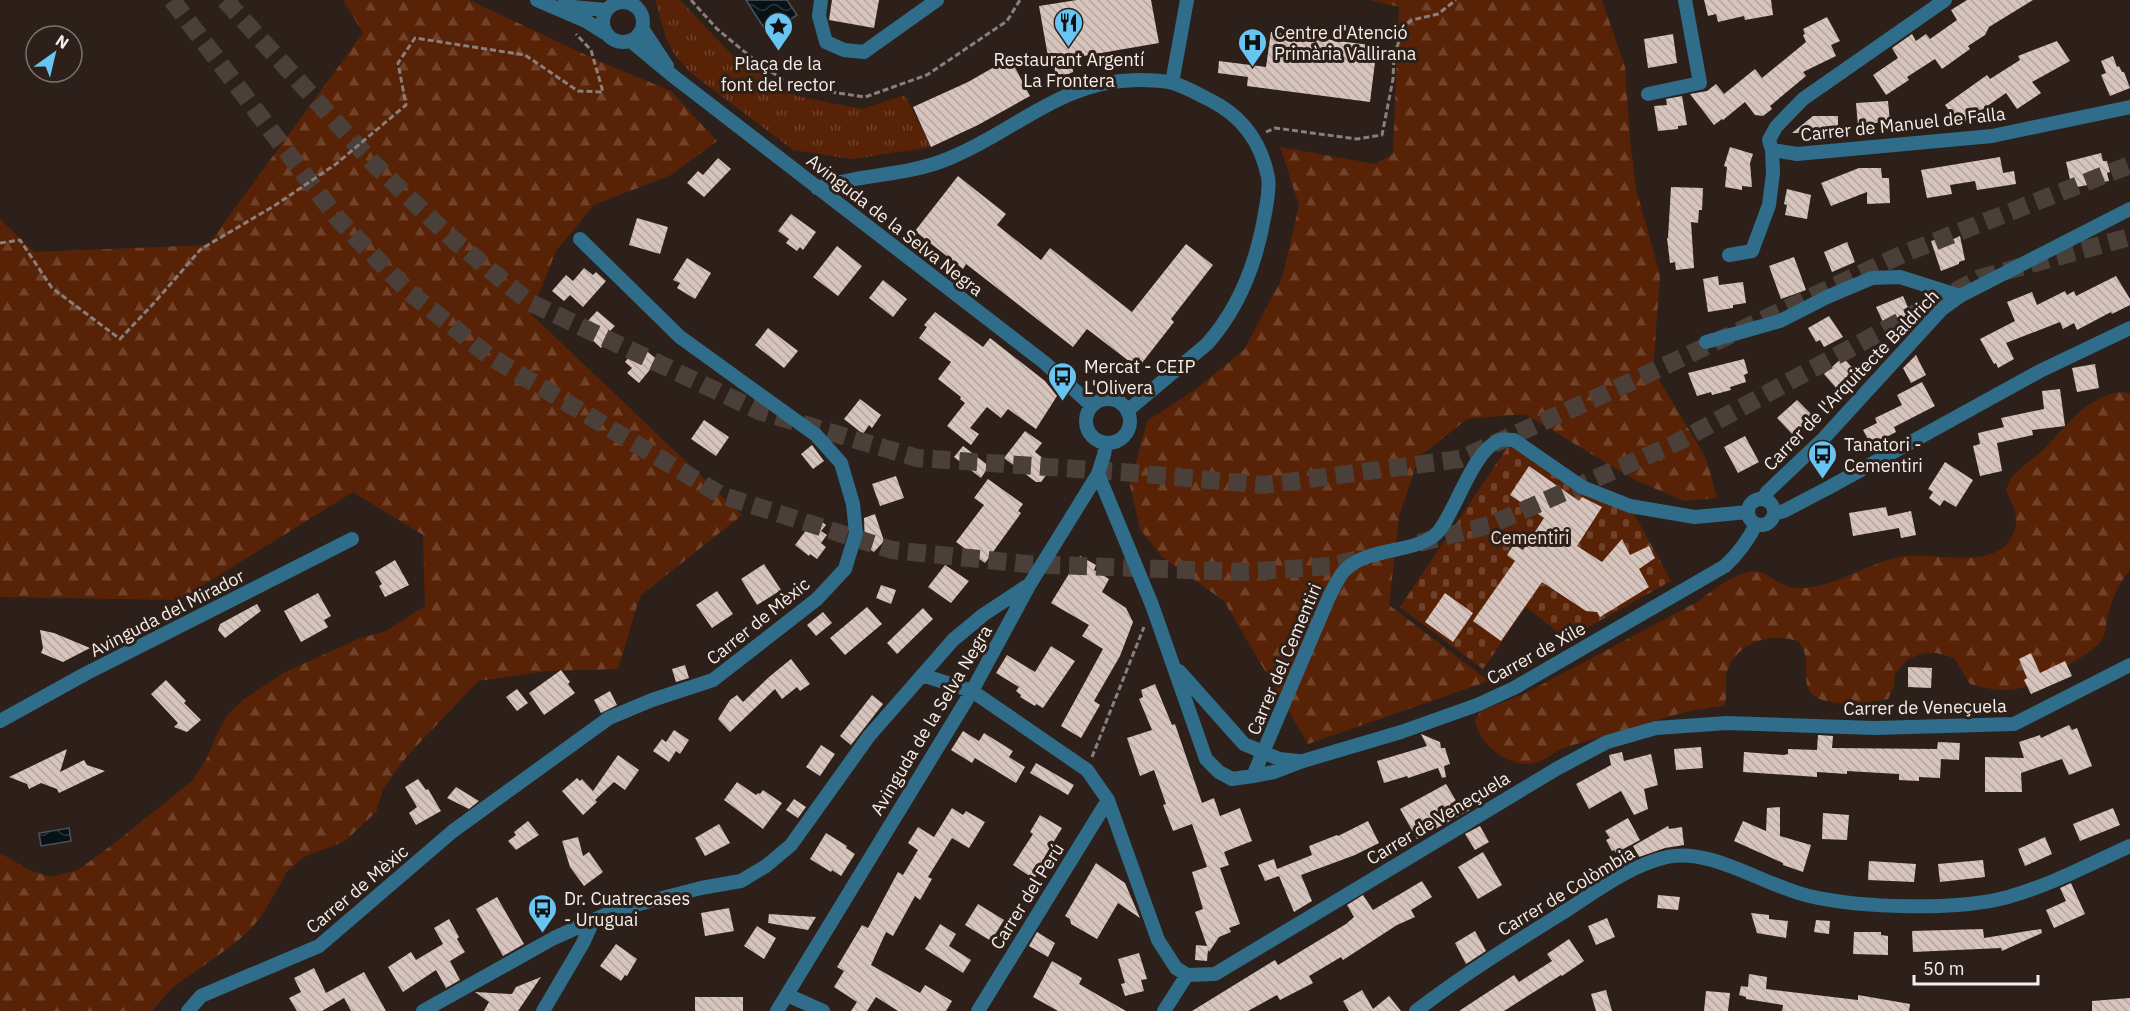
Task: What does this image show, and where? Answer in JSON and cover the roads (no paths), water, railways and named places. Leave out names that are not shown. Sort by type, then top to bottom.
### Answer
[{"type":"street","points":[[537,0],[554,6]]},
{"type":"street","points":[[821,0],[819,16],[826,42],[844,50],[864,52],[937,0]]},
{"type":"street","points":[[1172,83],[1187,0]]},
{"type":"street","points":[[1648,94],[1700,83],[1685,0]]},
{"type":"street","name":"Carrer de Manuel de Falla","points":[[1946,0],[1803,99],[1776,127],[1768,140],[1772,150],[1797,154],[1992,136],[2130,107]]},
{"type":"street","name":"Avinguda de la Selva Negra","points":[[554,6],[624,2],[636,4],[643,19],[642,28],[673,76]]},
{"type":"street","points":[[605,33],[602,22],[614,4]]},
{"type":"street","name":"Avinguda de la Selva Negra","points":[[554,6],[586,21],[618,42],[631,41],[673,76],[1045,363],[1092,406]]},
{"type":"street","points":[[631,41],[637,37],[642,28]]},
{"type":"street","points":[[817,188],[930,166],[951,158],[1057,99],[1096,84],[1152,80],[1172,83],[1214,102],[1239,120],[1254,137],[1263,156],[1269,180],[1267,202],[1255,254],[1240,297],[1223,325],[1207,344],[1127,411]]},
{"type":"street","points":[[1729,255],[1752,251],[1769,205],[1773,172],[1772,150]]},
{"type":"street","name":"Carrer de l'Arquitecte Baldrich","points":[[1763,499],[1767,492],[1824,438],[1942,309],[1960,296],[2130,209]]},
{"type":"street","name":"Carrer de Mèxic","points":[[188,1011],[201,996],[318,946],[453,831],[609,718],[652,700],[713,680],[817,599],[845,569],[856,533],[853,504],[841,463],[816,435],[680,337],[580,239]]},
{"type":"street","points":[[1706,342],[1780,321],[1827,297],[1872,278],[1900,278],[1960,296]]},
{"type":"street","points":[[1774,513],[1771,504],[1763,499],[1752,502],[1748,512],[1750,519],[1756,524],[1767,523],[1774,513],[1784,511],[1828,488],[2040,371],[2130,328]]},
{"type":"street","points":[[1110,400],[1118,402],[1127,411],[1130,422],[1126,434],[1117,441],[1106,443],[1094,438],[1087,429],[1086,417],[1092,406],[1099,402],[1110,400]]},
{"type":"street","name":"Carrer del Cementiri","points":[[1253,776],[1329,597],[1345,569],[1374,554],[1426,542],[1438,531],[1489,446],[1502,439],[1514,440],[1582,487],[1630,506],[1695,517],[1748,512]]},
{"type":"street","name":"Avinguda de la Selva Negra","points":[[777,1011],[972,691],[1030,584],[1098,474],[1106,443]]},
{"type":"street","name":"Carrer de Xile","points":[[1098,474],[1152,605],[1206,759],[1232,779],[1274,772],[1302,761],[1401,732],[1476,705],[1514,688],[1725,566],[1740,552],[1756,524]]},
{"type":"street","name":"Avinguda del Mirador","points":[[0,721],[96,669],[352,539]]},
{"type":"street","points":[[423,1011],[554,938],[616,910],[701,888],[741,881],[766,866],[791,845],[868,736],[953,640],[983,615],[1030,584]]},
{"type":"street","name":"Carrer de Xile","points":[[1174,664],[1244,744],[1279,759],[1302,761]]},
{"type":"street","name":"Carrer de Veneçuela","points":[[1186,975],[1215,974],[1558,768],[1607,742],[1656,728],[1726,723],[1875,728],[2014,724],[2130,665]]},
{"type":"street","points":[[922,675],[972,691],[1087,770],[1108,800],[1158,940],[1176,968],[1186,975],[1164,1011]]},
{"type":"street","name":"Carrer del Perú","points":[[978,1011],[1108,800]]},
{"type":"street","name":"Carrer de Colòmbia","points":[[1416,1011],[1448,986],[1608,884],[1644,864],[1668,856],[1691,854],[1720,862],[1772,885],[1810,896],[1867,905],[1928,905],[1969,903],[2007,897],[2050,882],[2130,846]]},
{"type":"street","points":[[543,1011],[583,944],[593,921]]},
{"type":"street","points":[[787,994],[823,1011]]},
{"type":"water","points":[[746,0],[787,0],[797,15],[768,34]]},
{"type":"water","points":[[69,828],[71,841],[41,846],[39,833]]},
{"type":"tunnel","points":[[172,0],[338,219],[408,291],[489,356],[721,495],[892,550],[1027,564],[1245,572],[1331,566],[1366,557]]},
{"type":"tunnel","points":[[225,0],[373,163],[449,236],[529,302],[759,411],[917,458],[1122,472],[1264,485],[1460,459],[1905,253],[2130,165]]},
{"type":"tunnel","points":[[1419,543],[1490,525],[1676,443],[1980,278],[2130,237]]},
{"type":"place","name":"Restaurant Argentí La Frontera","points":[[1069,48]]},
{"type":"place","name":"Plaça de la font del rector","points":[[778,52]]},
{"type":"place","name":"Centre d'Atenció Primària Vallirana","points":[[1253,68]]},
{"type":"place","name":"Mercat - CEIP L'Olivera","points":[[1063,402]]},
{"type":"place","name":"Tanatori - Cementiri","points":[[1823,480]]},
{"type":"place","name":"Dr. Cuatrecases - Uruguai","points":[[543,934]]},
{"type":"park label","name":"Cementiri","points":[[1530,537]]}]
